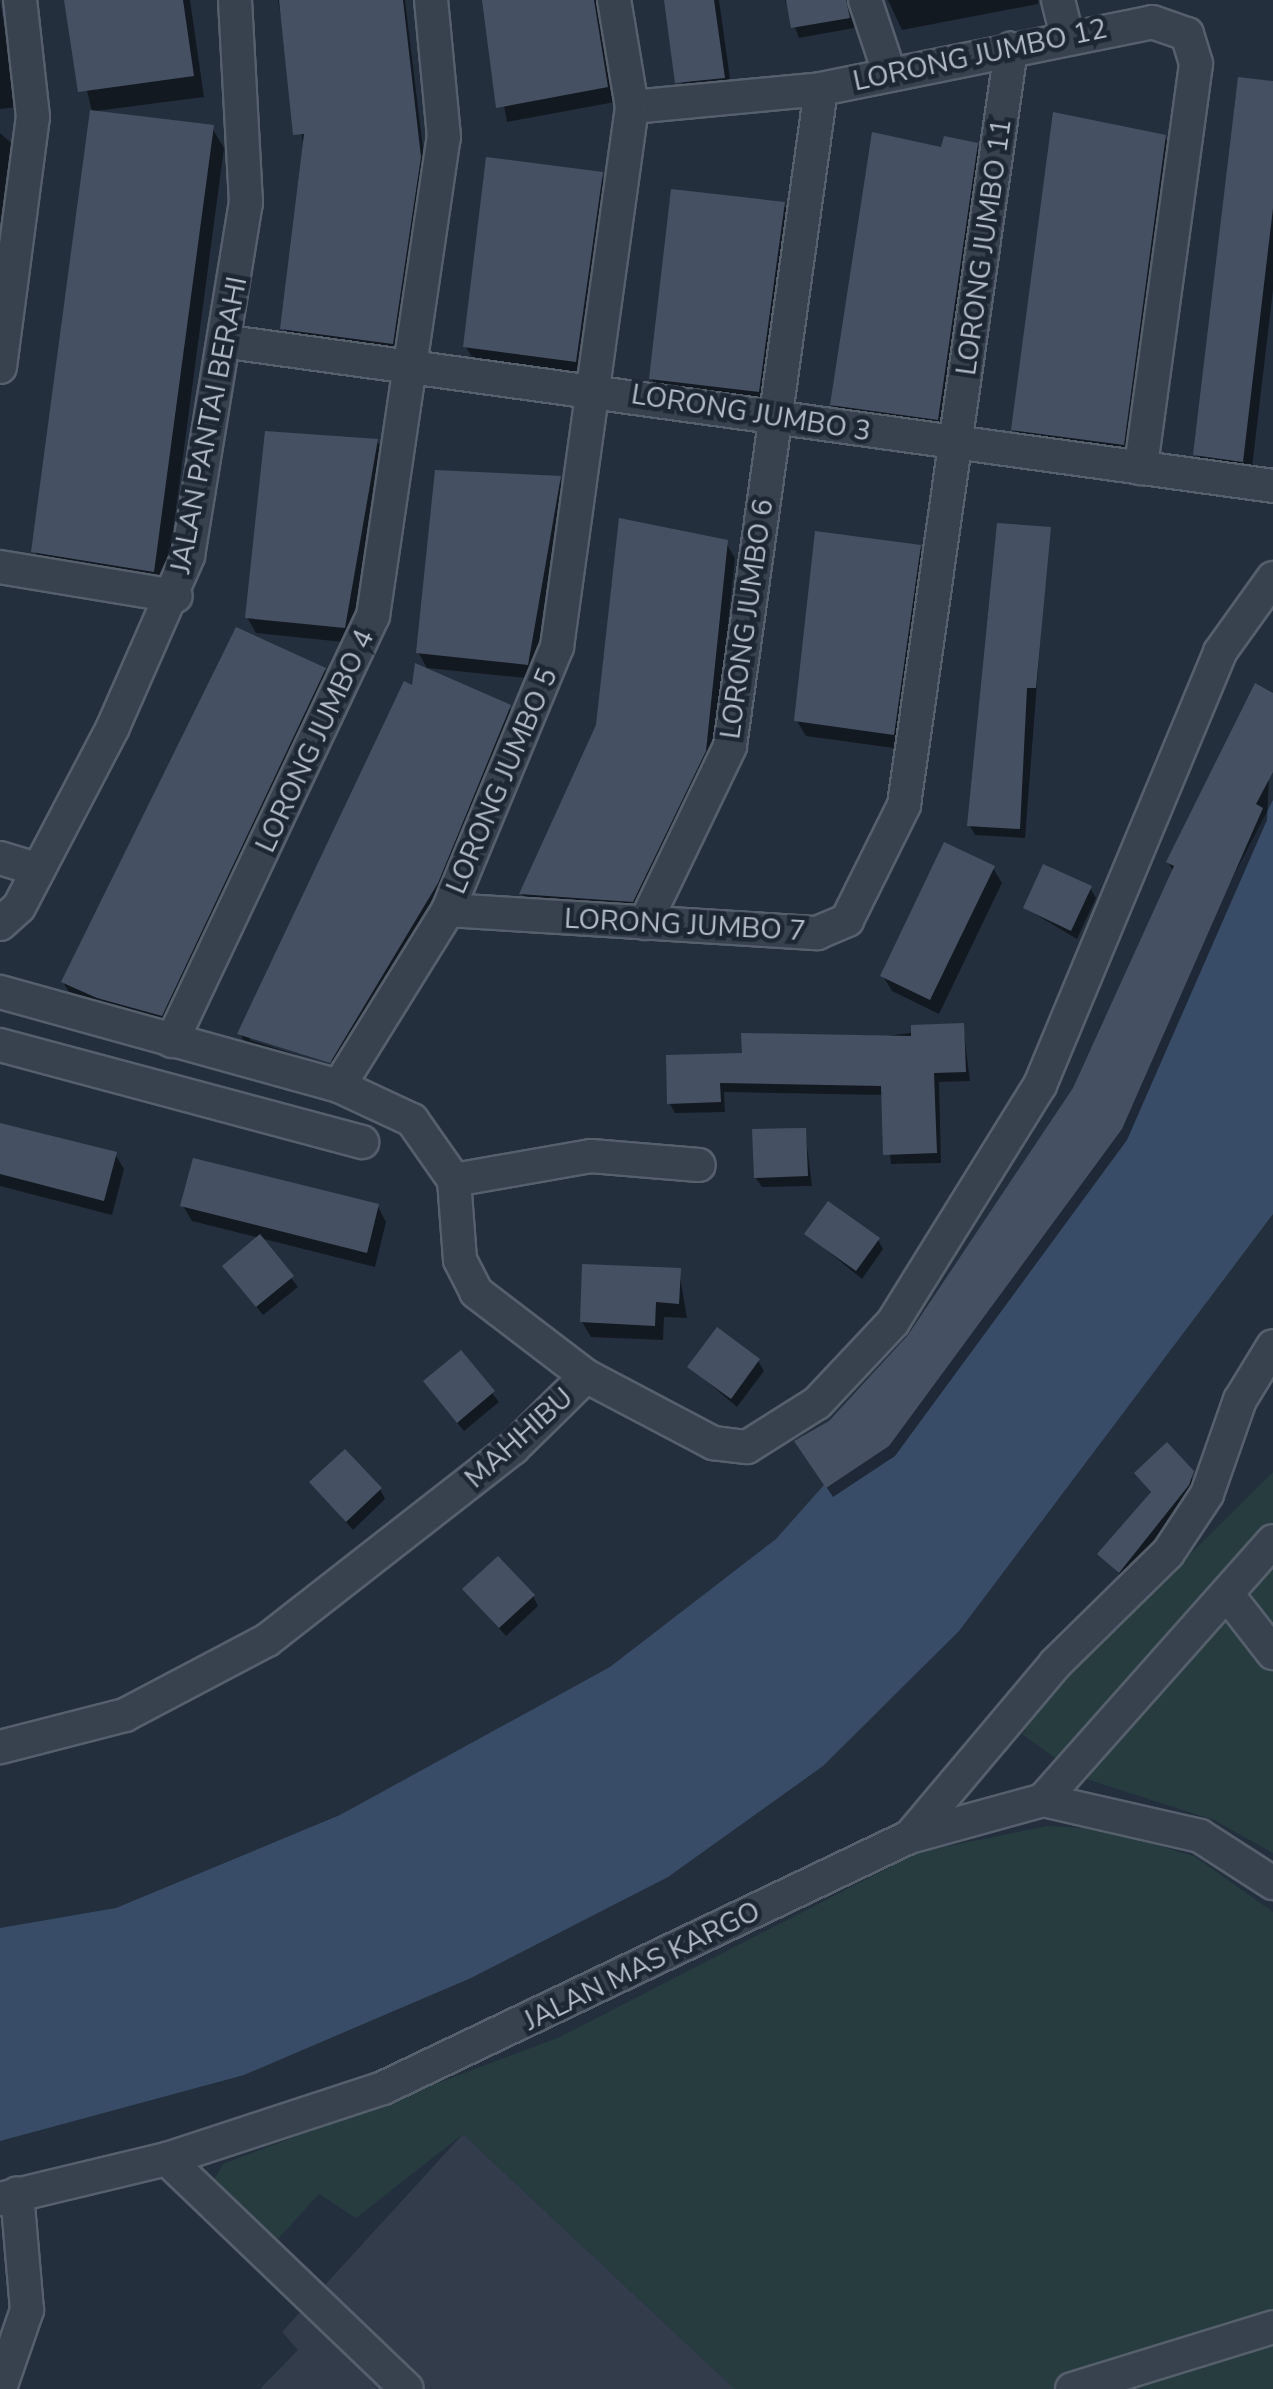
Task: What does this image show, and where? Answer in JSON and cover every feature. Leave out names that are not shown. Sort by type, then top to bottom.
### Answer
[{"type":"street","points":[[0,367],[32,132],[20,0]]},
{"type":"street","name":"JALAN PANTAI BERAHI","points":[[0,924],[37,869],[176,596],[229,342],[248,167],[235,0]]},
{"type":"street","name":"LORONG JUMBO 4","points":[[172,1041],[365,647],[444,138],[431,0]]},
{"type":"street","name":"LORONG JUMBO 5","points":[[298,1123],[448,910],[548,682],[594,389],[632,107],[614,0]]},
{"type":"street","points":[[865,0],[889,72]]},
{"type":"street","points":[[1058,0],[1067,36]]},
{"type":"street","name":"LORONG JUMBO 12","points":[[632,107],[820,89],[1067,36],[1152,22],[1187,34],[1194,48],[1141,468]]},
{"type":"street","name":"LORONG JUMBO 11","points":[[957,445],[1011,48]]},
{"type":"street","name":"LORONG JUMBO 6","points":[[645,923],[730,746],[820,89]]},
{"type":"street","name":"LORONG JUMBO 3","points":[[229,342],[594,389],[957,445],[1273,486]]},
{"type":"street","name":"LORONG JUMBO 7","points":[[448,910],[817,933],[847,920],[904,805],[957,445]]},
{"type":"street","points":[[0,567],[176,596]]},
{"type":"street","points":[[586,1376],[713,1443],[746,1447],[817,1403],[893,1322],[1032,1100],[1220,652],[1273,578]]},
{"type":"street","points":[[0,858],[37,869]]},
{"type":"street","name":"MAHHIBU","points":[[0,992],[327,1083],[426,1132],[454,1180],[460,1260],[476,1292],[586,1376],[513,1448],[268,1640],[125,1715],[0,1747]]},
{"type":"street","points":[[0,1045],[362,1142]]},
{"type":"street","points":[[454,1180],[591,1156],[699,1164]]},
{"type":"street","points":[[909,1837],[1056,1664],[1168,1553],[1207,1494],[1240,1400],[1273,1346]]},
{"type":"street","points":[[1043,1800],[1273,1542]]},
{"type":"street","points":[[1227,1594],[1273,1653]]},
{"type":"street","name":"JALAN MAS KARGO","points":[[8,2196],[167,2159],[383,2088],[909,1837],[1043,1800],[1200,1836],[1273,1883]]},
{"type":"street","points":[[167,2159],[408,2389]]},
{"type":"street","points":[[0,2388],[28,2310],[8,2196]]},
{"type":"street","points":[[1072,2389],[1273,2327]]},
{"type":"shaded area","points":[[463,2134],[735,2389],[260,2389],[298,2350],[282,2332]]},
{"type":"green space","points":[[1273,1472],[1273,1853],[1214,1820],[1083,1778],[1022,1734],[1059,1684]]},
{"type":"green space","points":[[1047,1826],[1103,1829],[1194,1856],[1273,1912],[1273,2389],[735,2389],[463,2134],[356,2218],[319,2194],[278,2239],[212,2183],[223,2164],[560,2037],[919,1852]]},
{"type":"water","points":[[1273,800],[1273,1214],[959,1631],[823,1766],[668,1877],[471,1978],[244,2075],[0,2141],[0,1928],[116,1908],[340,1815],[610,1667],[776,1539],[967,1324],[1084,1161]]},
{"type":"building","points":[[64,0],[183,0],[194,76],[78,92]]},
{"type":"building","points":[[279,0],[403,0],[421,157],[393,344],[280,329],[304,134],[293,135]]},
{"type":"building","points":[[482,0],[594,0],[608,87],[496,108]]},
{"type":"building","points":[[664,0],[714,0],[725,78],[675,83]]},
{"type":"building","points":[[786,0],[846,0],[850,18],[791,28]]},
{"type":"building","points":[[1238,77],[1273,81],[1273,208],[1243,462],[1193,455]]},
{"type":"building","points":[[90,110],[214,125],[154,572],[31,552]]},
{"type":"building","points":[[1053,112],[1166,135],[1124,445],[1011,430]]},
{"type":"building","points":[[872,132],[941,147],[944,136],[978,143],[938,420],[830,405]]},
{"type":"building","points":[[486,157],[603,172],[576,362],[463,347]]},
{"type":"building","points":[[671,189],[785,202],[759,392],[649,379]]},
{"type":"building","points":[[265,431],[378,439],[345,628],[245,618]]},
{"type":"building","points":[[435,470],[561,476],[528,665],[416,653]]},
{"type":"building","points":[[619,518],[728,540],[706,751],[633,902],[519,894],[596,725]]},
{"type":"building","points":[[997,523],[1051,527],[1036,688],[1027,688],[1020,829],[967,826]]},
{"type":"building","points":[[815,531],[921,545],[894,735],[794,721]]},
{"type":"building","points":[[236,627],[326,668],[162,1016],[97,998],[61,982]]},
{"type":"building","points":[[415,663],[511,705],[438,883],[330,1063],[237,1034],[404,681],[412,685]]},
{"type":"building","points":[[1255,683],[1273,693],[1273,772],[1256,804],[1263,808],[1122,1129],[889,1446],[826,1488],[794,1441],[829,1421],[908,1335],[1073,1088],[1174,866],[1166,862]]},
{"type":"building","points":[[944,842],[995,866],[930,1000],[880,976]]},
{"type":"building","points":[[1043,864],[1092,886],[1071,931],[1023,908]]},
{"type":"building","points":[[964,1023],[966,1072],[934,1073],[937,1153],[883,1155],[881,1086],[720,1083],[721,1102],[667,1104],[666,1055],[742,1053],[741,1033],[911,1036],[911,1025]]},
{"type":"building","points":[[0,1123],[117,1152],[104,1201],[0,1174]]},
{"type":"building","points":[[806,1128],[808,1176],[754,1178],[752,1129]]},
{"type":"building","points":[[193,1158],[379,1204],[367,1253],[180,1206]]},
{"type":"building","points":[[828,1201],[880,1238],[856,1271],[804,1234]]},
{"type":"building","points":[[260,1234],[294,1276],[256,1307],[222,1266]]},
{"type":"building","points":[[582,1264],[681,1268],[679,1304],[656,1302],[655,1326],[580,1322]]},
{"type":"building","points":[[717,1327],[760,1359],[731,1399],[687,1367]]},
{"type":"building","points":[[461,1350],[495,1391],[457,1423],[423,1381]]},
{"type":"building","points":[[1167,1442],[1194,1471],[1189,1485],[1119,1573],[1097,1554],[1151,1492],[1134,1473]]},
{"type":"building","points":[[345,1449],[382,1488],[346,1522],[309,1482]]},
{"type":"building","points":[[498,1556],[535,1595],[499,1628],[462,1589]]}]
